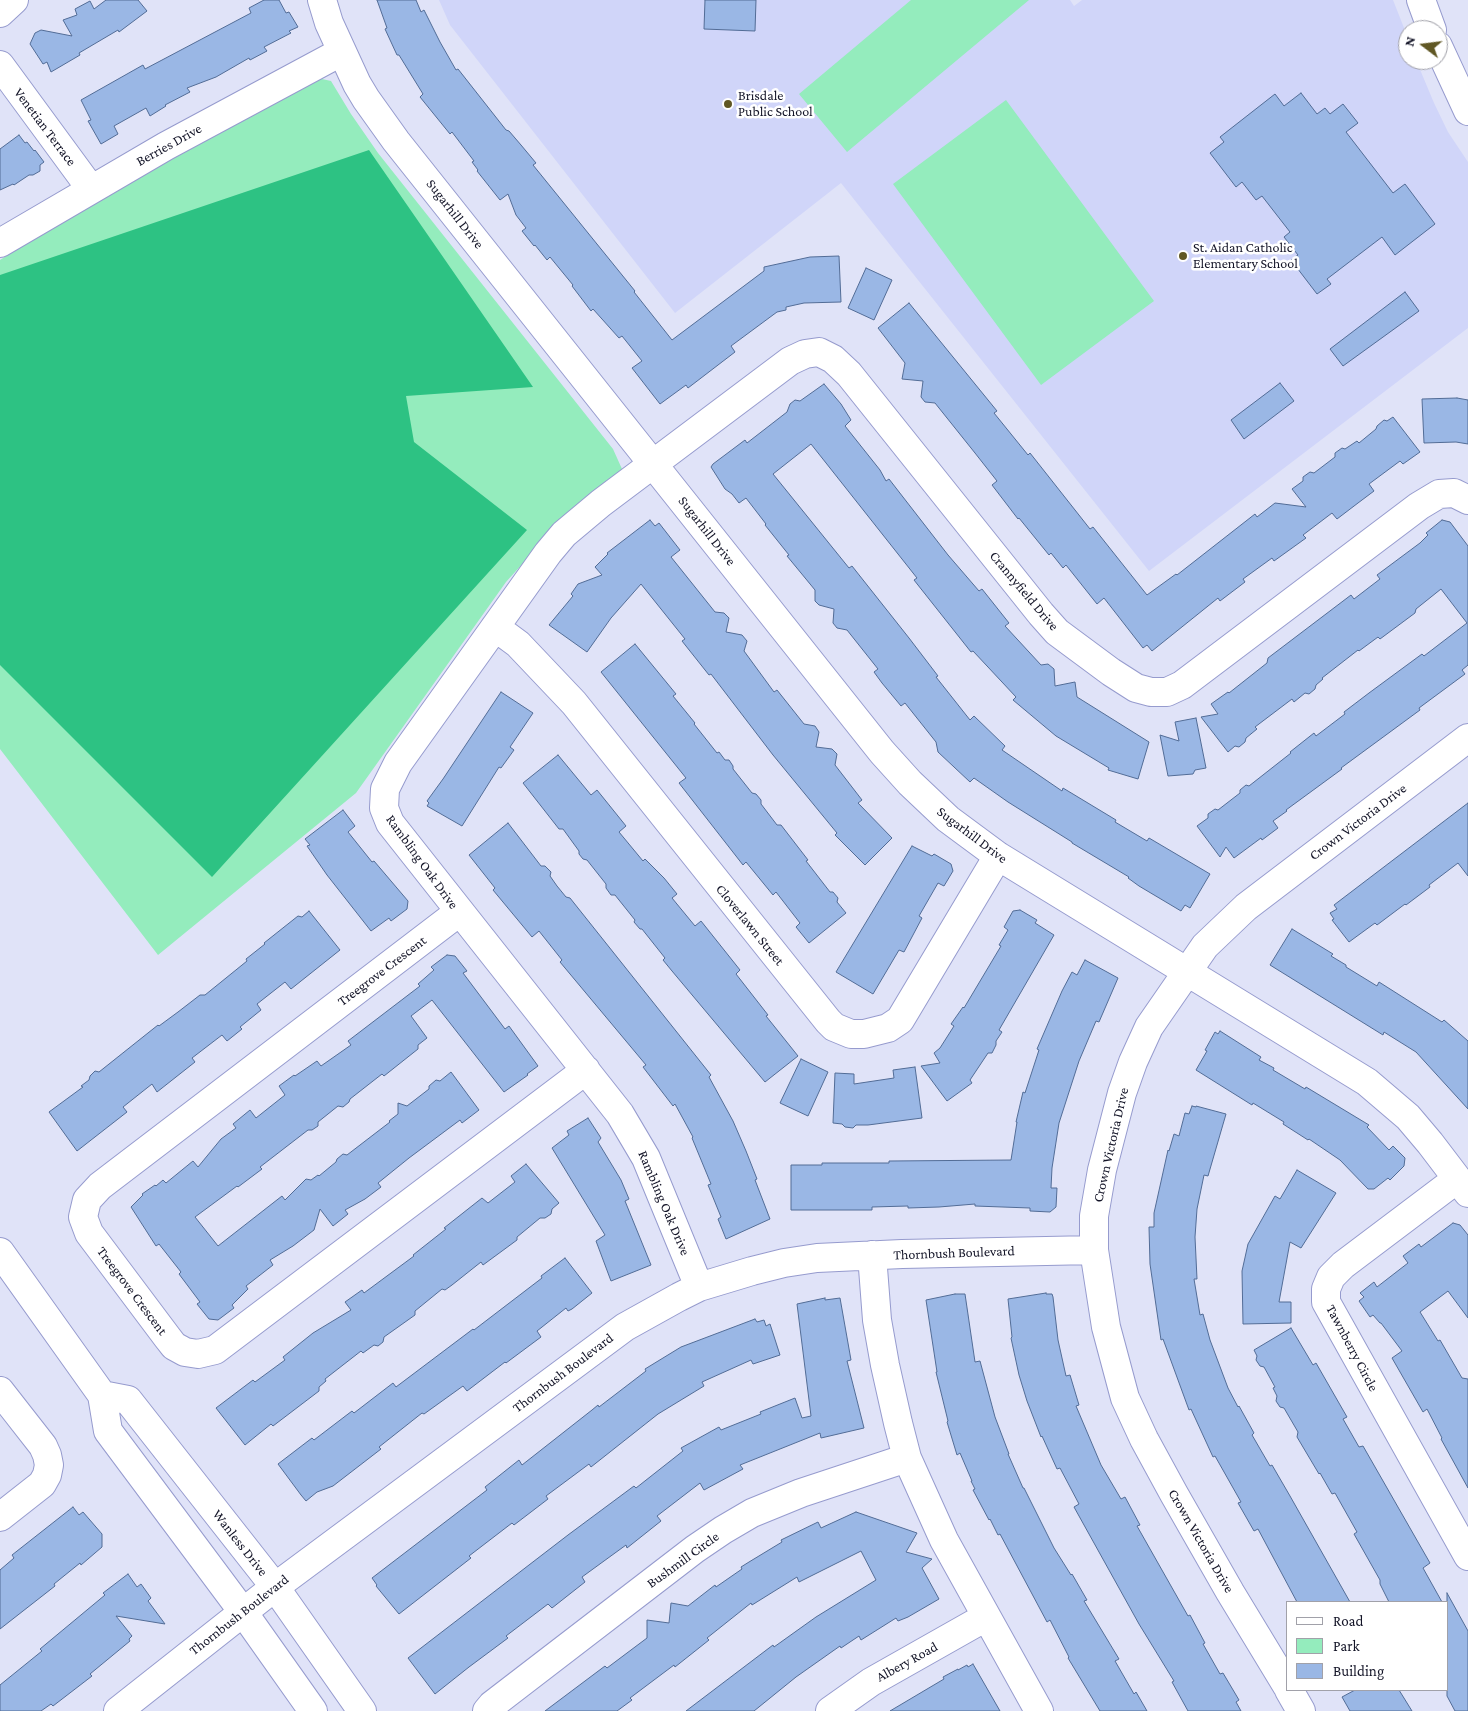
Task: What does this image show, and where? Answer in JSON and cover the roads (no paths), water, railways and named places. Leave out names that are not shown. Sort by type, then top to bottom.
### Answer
[{"type":"street","points":[[0,13],[14,0]]},
{"type":"street","name":"Sugarhill Drive","points":[[322,0],[329,23],[366,99],[396,142],[882,752],[910,783],[948,819],[998,856],[1186,972]]},
{"type":"street","points":[[1421,0],[1428,20]]},
{"type":"street","name":"Berries Drive","points":[[0,243],[166,146],[342,52]]},
{"type":"street","name":"Venetian Terrace","points":[[0,65],[92,189]]},
{"type":"street","points":[[1448,68],[1468,111]]},
{"type":"street","name":"Crannyfield Drive","points":[[653,464],[790,361],[804,354],[819,352],[833,359],[849,374],[1057,632],[1136,688],[1151,692],[1167,692],[1182,685],[1419,506],[1439,494],[1454,493],[1468,500]]},
{"type":"street","name":"Rambling Oak Drive","points":[[653,464],[564,534],[548,553],[398,763],[385,789],[384,808],[390,822],[459,912],[620,1114],[646,1158],[699,1287]]},
{"type":"street","name":"Cloverlawn Street","points":[[495,627],[518,644],[574,703],[834,1027],[851,1034],[864,1034],[888,1028],[900,1020],[998,856]]},
{"type":"street","name":"Crown Victoria Drive","points":[[1286,1684],[1174,1494],[1144,1439],[1125,1398],[1106,1327],[1094,1250],[1094,1216],[1102,1170],[1122,1092],[1133,1062],[1149,1028],[1205,946],[1246,907],[1468,738]]},
{"type":"street","name":"Treegrove Crescent","points":[[459,912],[100,1186],[87,1200],[83,1217],[89,1233],[167,1338],[174,1346],[185,1352],[198,1354],[215,1350],[586,1070]]},
{"type":"street","name":"Tawnberry Circle","points":[[1186,972],[1367,1082],[1408,1117],[1462,1186],[1343,1265],[1331,1277],[1326,1289],[1326,1302],[1468,1556]]},
{"type":"street","name":"Thornbush Boulevard","points":[[118,1711],[275,1586],[625,1327],[699,1287],[784,1262],[817,1258],[1094,1250]]},
{"type":"street","points":[[0,1252],[102,1395],[108,1431],[314,1711]]},
{"type":"street","points":[[872,1255],[878,1320],[885,1365],[908,1458],[944,1540],[1039,1711]]},
{"type":"street","points":[[0,1392],[43,1446],[49,1465],[47,1475],[42,1484],[0,1516]]},
{"type":"street","name":"Wanless Drive","points":[[102,1395],[128,1400],[275,1586],[362,1711]]},
{"type":"street","name":"Bushmill Circle","points":[[487,1711],[492,1705],[695,1549],[723,1530],[752,1514],[801,1494],[908,1458]]},
{"type":"street","name":"Albery Road","points":[[830,1711],[871,1682],[986,1618]]},
{"type":"street","points":[[1290,1691],[1301,1711]]},
{"type":"place","name":"Brisdale Public School","points":[[728,104]]},
{"type":"place","name":"St. Aidan Catholic Elementary School","points":[[1183,256]]}]
